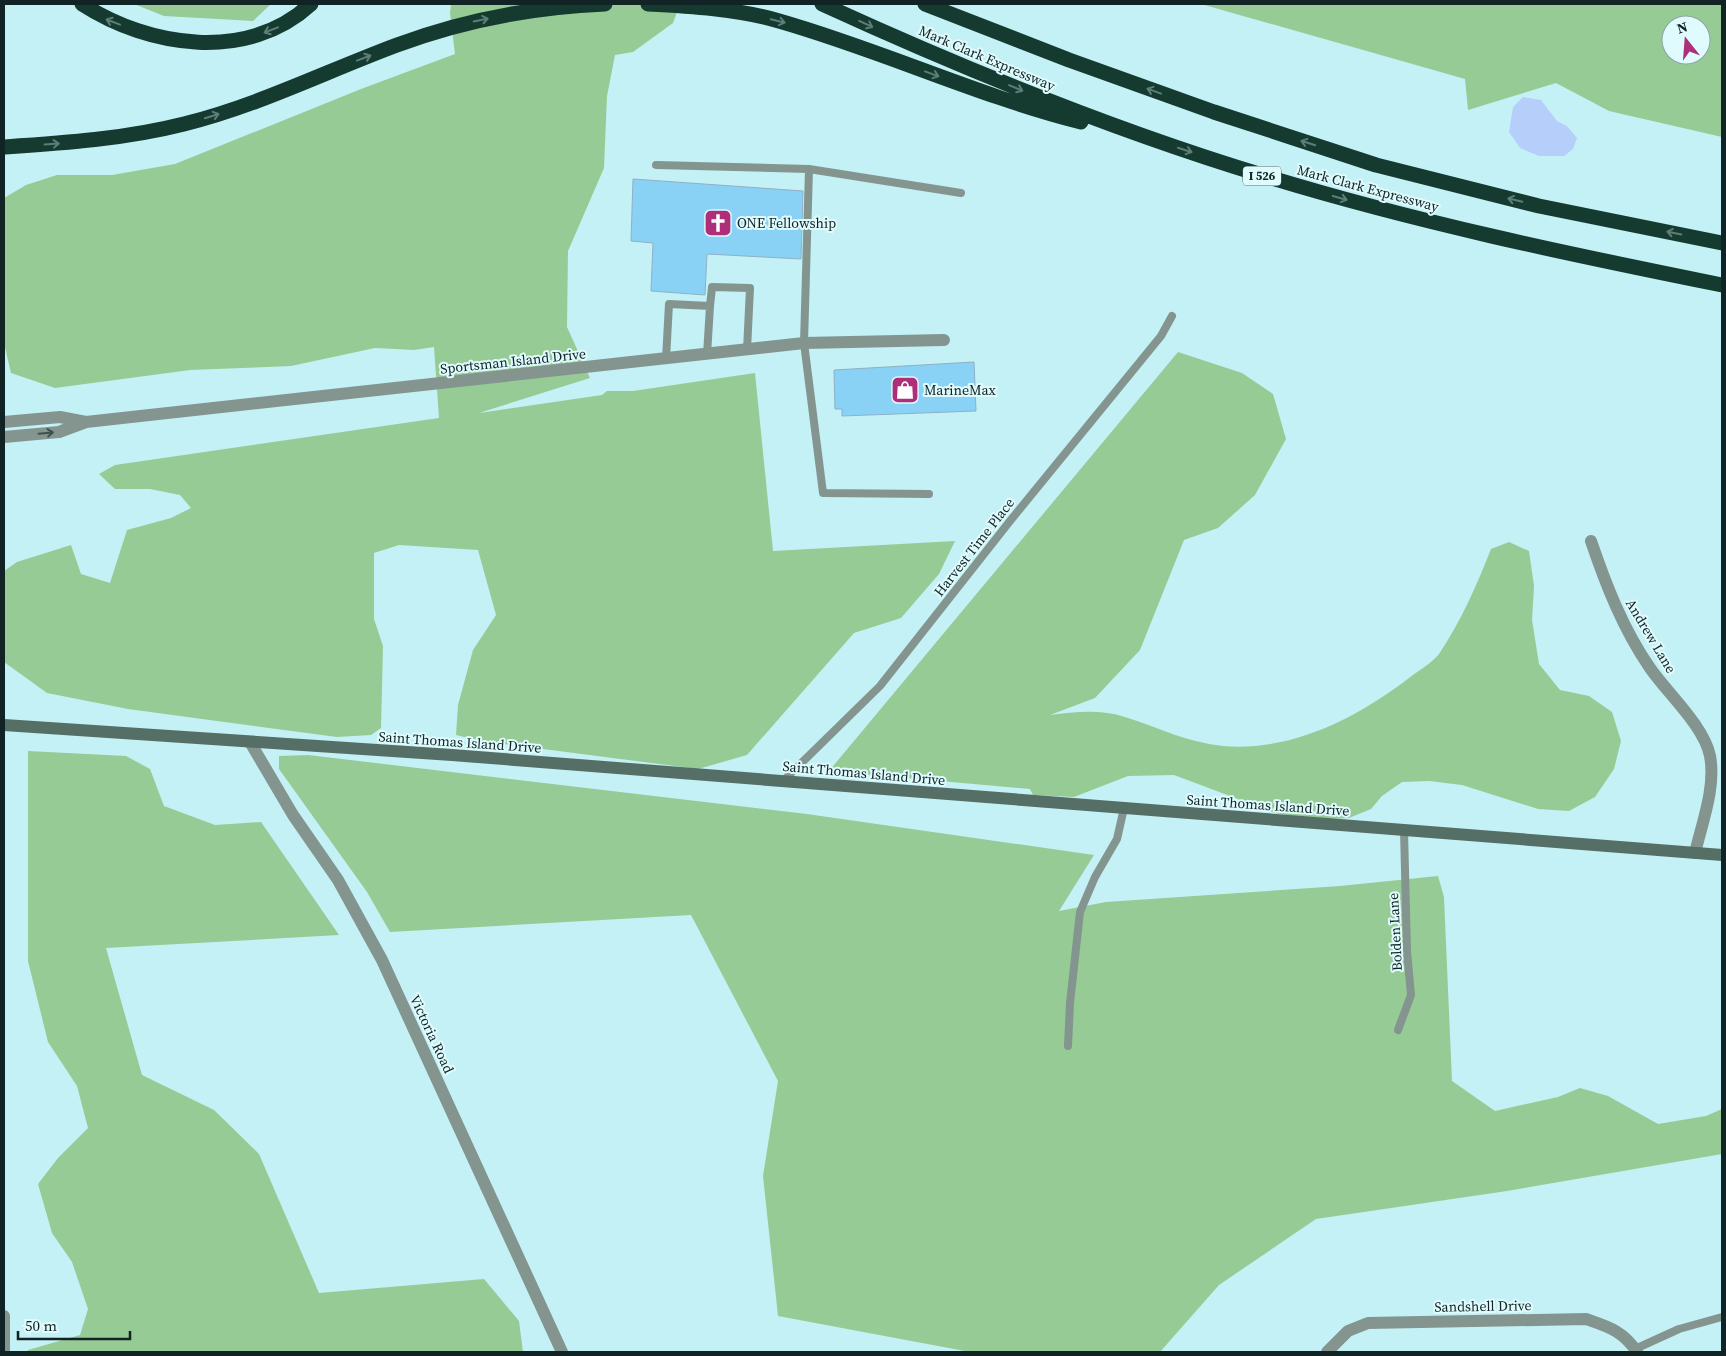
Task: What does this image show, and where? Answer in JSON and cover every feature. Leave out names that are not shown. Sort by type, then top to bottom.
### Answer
[{"type":"highway","points":[[82,4],[107,20],[136,30],[188,41],[215,43],[244,39],[274,30],[297,17],[312,4]]},
{"type":"highway","points":[[4,147],[107,138],[185,124],[261,98],[434,32],[511,14],[605,4]]},
{"type":"highway","points":[[648,4],[730,12],[777,20],[837,39],[1033,110],[1160,143]]},
{"type":"highway","name":"Mark Clark Expressway","points":[[822,4],[1042,99],[1160,143],[1265,176],[1471,233],[1722,285]]},
{"type":"highway","name":"Mark Clark Expressway","points":[[925,4],[1060,57],[1214,112],[1376,164],[1540,206],[1722,243]]},
{"type":"main road","name":"Saint Thomas Island Drive","points":[[4,725],[452,755],[1722,855]]},
{"type":"street","name":"Sportsman Island Drive","points":[[4,436],[59,432],[86,422],[804,343],[944,340]]},
{"type":"street","name":"Sportsman Island Drive","points":[[4,422],[60,417],[86,422]]},
{"type":"street","name":"Andrew Lane","points":[[1591,540],[1611,597],[1641,653],[1708,746],[1710,785],[1695,853]]},
{"type":"street","name":"Victoria Road","points":[[250,742],[292,815],[338,880],[382,960],[562,1352]]},
{"type":"street","points":[[4,1316],[4,1352]]},
{"type":"street","name":"Sandshell Drive","points":[[1327,1352],[1348,1331],[1368,1323],[1586,1319],[1614,1328],[1636,1351]]},
{"type":"lane","points":[[656,164],[809,169],[961,193]]},
{"type":"lane","points":[[809,169],[804,343],[823,493],[929,494]]},
{"type":"lane","points":[[707,354],[712,287],[750,288],[747,350]]},
{"type":"lane","points":[[666,359],[669,304],[710,306]]},
{"type":"lane","name":"Harvest Time Place","points":[[783,781],[880,686],[1010,521],[1161,336],[1172,316]]},
{"type":"lane","points":[[1068,1046],[1070,1003],[1080,912],[1095,877],[1117,839],[1124,808]]},
{"type":"lane","name":"Bolden Lane","points":[[1398,1030],[1411,995],[1407,951],[1404,830]]},
{"type":"lane","points":[[1636,1351],[1679,1329],[1722,1317]]},
{"type":"green space","points":[[134,4],[271,4],[253,21],[164,16]]},
{"type":"green space","points":[[451,4],[680,4],[673,23],[633,52],[615,55],[607,96],[604,168],[568,251],[567,327],[590,378],[479,413],[602,395],[607,391],[633,391],[755,373],[773,551],[955,541],[939,574],[901,618],[854,633],[747,755],[698,769],[481,741],[456,735],[458,705],[473,650],[496,615],[478,550],[399,545],[374,553],[374,619],[383,646],[381,728],[371,735],[337,737],[128,709],[47,693],[4,662],[4,571],[17,562],[71,545],[81,574],[110,583],[127,530],[171,518],[191,508],[180,495],[150,489],[115,489],[99,474],[115,465],[439,418],[434,347],[414,350],[375,348],[291,366],[190,370],[55,388],[11,373],[4,343],[4,198],[26,185],[57,175],[112,175],[175,164],[361,89],[455,54],[450,13]]},
{"type":"green space","points":[[1201,4],[1722,4],[1722,137],[1609,111],[1556,83],[1468,110],[1465,79]]},
{"type":"green space","points":[[1178,352],[1242,373],[1273,394],[1286,439],[1255,495],[1218,528],[1184,540],[1140,650],[1095,698],[1050,715],[1088,712],[1116,714],[1198,742],[1223,746],[1273,744],[1298,738],[1322,729],[1345,719],[1389,693],[1425,667],[1439,654],[1461,617],[1491,549],[1509,542],[1529,551],[1534,586],[1532,620],[1539,664],[1560,690],[1589,696],[1612,712],[1621,741],[1614,769],[1595,797],[1569,811],[1538,809],[1462,785],[1429,781],[1402,782],[1382,796],[1371,809],[1349,818],[1314,820],[1275,813],[1174,775],[1128,776],[1074,797],[1033,795],[1030,789],[829,771]]},
{"type":"green space","points":[[28,751],[126,756],[150,769],[164,806],[215,825],[261,822],[339,935],[106,948],[142,1075],[214,1110],[259,1154],[319,1293],[484,1279],[519,1321],[523,1352],[27,1352],[28,1350],[80,1335],[88,1309],[72,1262],[52,1233],[38,1184],[58,1158],[88,1128],[77,1086],[48,1042],[28,961]]},
{"type":"green space","points":[[308,755],[807,814],[1094,855],[1059,911],[1106,902],[1340,886],[1438,876],[1444,897],[1452,1081],[1495,1111],[1558,1097],[1580,1088],[1608,1096],[1658,1124],[1706,1116],[1722,1109],[1722,1154],[1507,1191],[1316,1219],[1219,1285],[1160,1352],[970,1352],[778,1316],[763,1176],[778,1081],[691,915],[390,932],[367,892],[279,769],[279,756]]},
{"type":"water","points":[[1523,97],[1541,100],[1557,121],[1567,126],[1577,138],[1573,149],[1564,156],[1539,156],[1520,148],[1509,132],[1513,107]]},
{"type":"building","name":"ONE Fellowship","points":[[633,179],[803,191],[801,259],[707,254],[705,295],[651,291],[653,243],[631,241]]},
{"type":"building","name":"MarineMax","points":[[974,362],[976,411],[842,416],[842,409],[835,409],[834,370]]},
{"type":"place","name":"ONE Fellowship","points":[[718,223]]},
{"type":"place","name":"MarineMax","points":[[905,390]]}]
